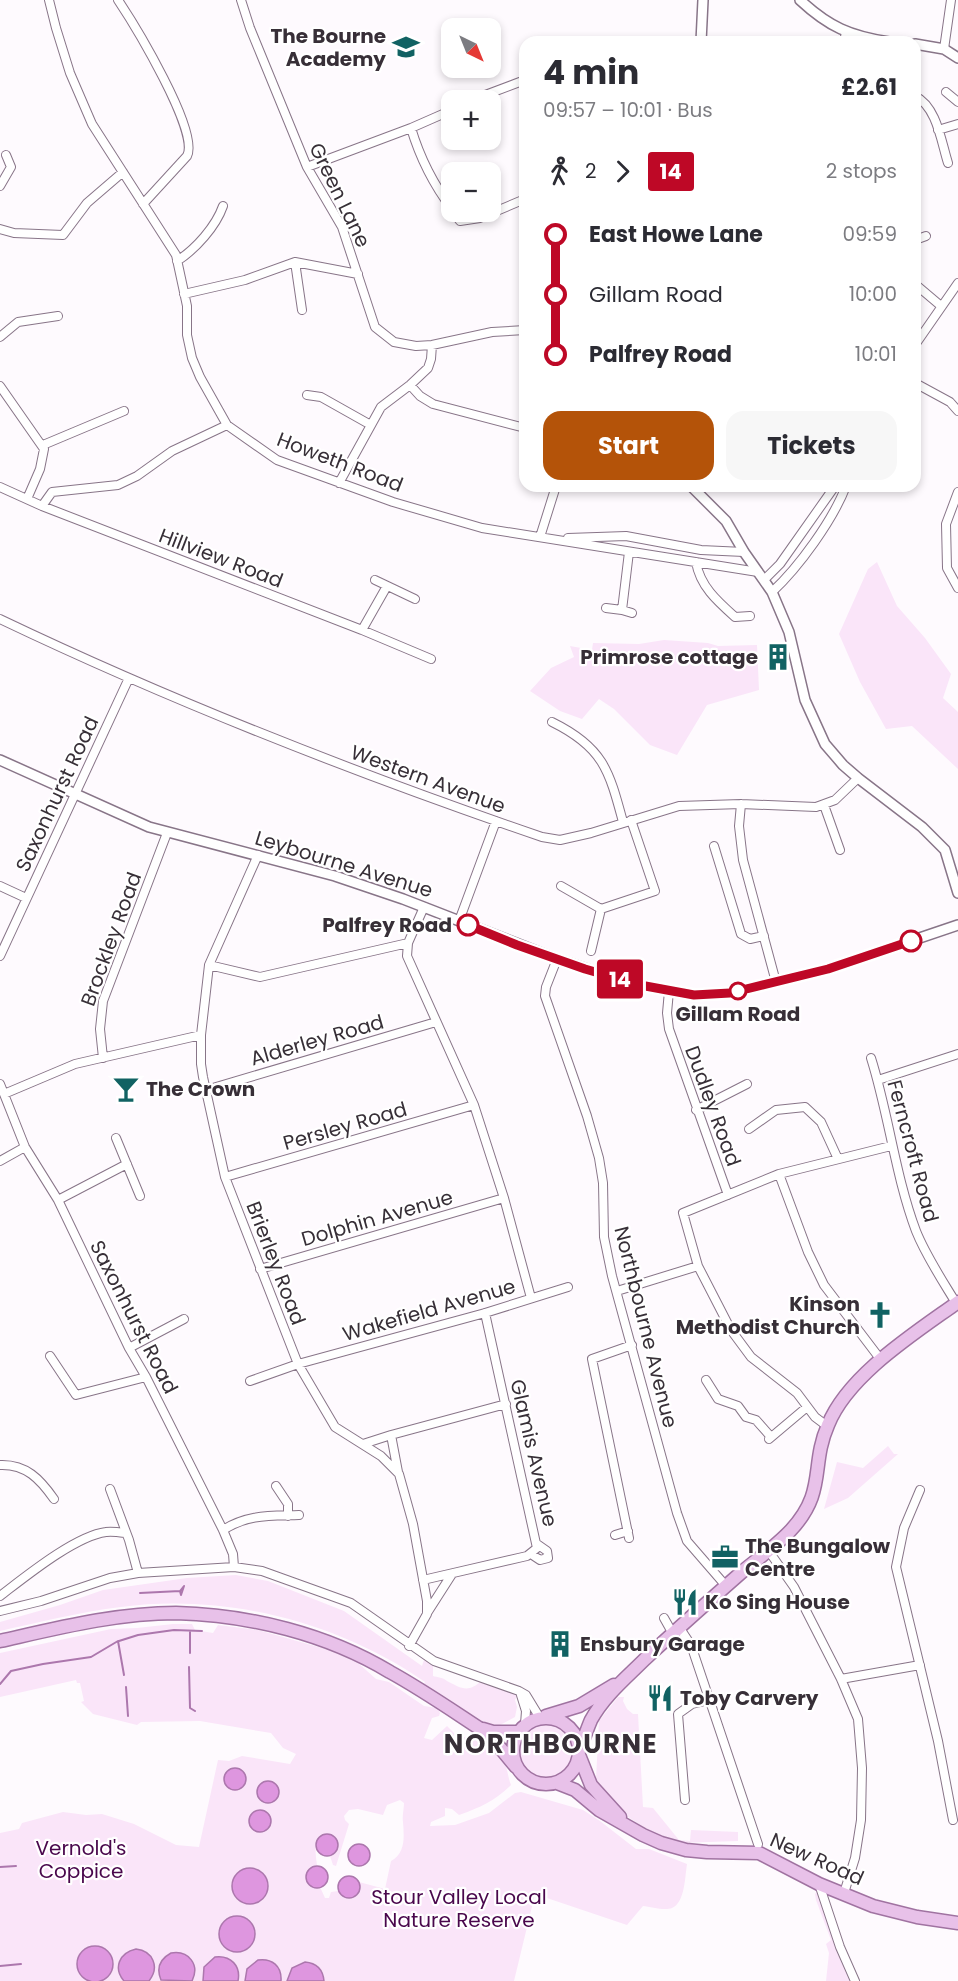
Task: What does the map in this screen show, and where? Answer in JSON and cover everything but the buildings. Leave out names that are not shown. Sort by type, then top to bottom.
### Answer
[{"type":"main road","points":[[0,1641],[90,1621],[175,1613],[239,1619],[302,1633],[340,1647],[390,1671],[492,1738],[529,1780],[538,1784],[557,1783],[572,1772],[591,1720],[625,1677],[791,1530],[810,1506],[827,1426],[838,1405],[853,1386],[880,1360],[957,1302]]},
{"type":"main road","points":[[479,1728],[493,1732],[521,1728],[550,1713],[579,1706],[625,1677]]},
{"type":"main road","points":[[541,1718],[558,1719],[570,1728],[575,1734],[579,1752]]},
{"type":"main road","points":[[516,1767],[512,1749],[521,1728]]},
{"type":"main road","name":"New Road","points":[[579,1752],[591,1785],[627,1824]]},
{"type":"main road","name":"New Road","points":[[557,1783],[575,1790],[599,1810],[661,1843],[686,1850],[759,1853],[819,1884],[873,1906],[916,1917],[958,1923]]},
{"type":"street","name":"Howeth Road","points":[[50,0],[70,73],[92,124],[177,261],[187,306],[187,335],[192,358],[227,425],[277,460],[393,502],[482,528],[696,562],[761,576]]},
{"type":"street","points":[[118,0],[148,48],[165,82],[184,126],[189,148],[187,156],[143,204]]},
{"type":"street","name":"Green Lane","points":[[242,0],[250,28],[307,167],[342,227],[375,327],[394,342],[416,346],[432,345],[492,332],[519,330]]},
{"type":"street","points":[[701,36],[704,0]]},
{"type":"street","points":[[800,0],[844,36]]},
{"type":"street","points":[[944,49],[951,0]]},
{"type":"street","points":[[921,45],[944,49],[958,58]]},
{"type":"street","points":[[498,90],[519,82]]},
{"type":"street","points":[[946,92],[958,102]]},
{"type":"street","points":[[921,99],[930,110],[948,163]]},
{"type":"street","points":[[307,167],[441,115]]},
{"type":"street","points":[[938,130],[958,124]]},
{"type":"street","points":[[411,128],[420,156],[441,194]]},
{"type":"street","points":[[0,186],[11,167],[6,155]]},
{"type":"street","points":[[0,229],[14,233],[63,235],[87,203],[123,172]]},
{"type":"street","points":[[501,209],[519,202]]},
{"type":"street","points":[[177,261],[185,256],[211,228],[220,216],[223,206]]},
{"type":"street","points":[[921,238],[926,236]]},
{"type":"street","points":[[184,294],[245,280],[295,262],[358,274]]},
{"type":"street","points":[[295,262],[302,310]]},
{"type":"street","points":[[921,336],[958,284]]},
{"type":"street","points":[[921,289],[941,306]]},
{"type":"street","points":[[0,337],[18,322],[58,316]]},
{"type":"street","points":[[339,483],[369,424],[387,400],[410,385],[430,364],[432,345]]},
{"type":"street","points":[[410,385],[420,396],[433,404],[519,426]]},
{"type":"street","points":[[0,386],[43,446],[44,457],[27,499]]},
{"type":"street","points":[[921,386],[950,402],[958,411]]},
{"type":"street","points":[[307,395],[321,397],[369,424]]},
{"type":"street","points":[[43,446],[124,411]]},
{"type":"street","points":[[42,506],[52,492],[101,488],[128,481],[172,451],[227,425]]},
{"type":"street","name":"Hillview Road","points":[[0,487],[42,506],[431,659]]},
{"type":"street","points":[[540,537],[554,492]]},
{"type":"street","points":[[697,492],[726,521],[772,592],[789,631],[801,688],[810,716],[825,744],[843,765],[922,828],[945,850],[958,893]]},
{"type":"street","points":[[761,576],[780,564],[831,492]]},
{"type":"street","points":[[772,592],[816,539],[838,507],[844,492]]},
{"type":"street","points":[[958,492],[946,524],[947,568],[958,588]]},
{"type":"street","name":"Howeth Road","points":[[552,539],[626,536],[701,550],[744,552]]},
{"type":"street","points":[[622,610],[629,552]]},
{"type":"street","points":[[696,562],[698,575],[713,597],[735,617],[750,616]]},
{"type":"street","points":[[375,580],[415,599]]},
{"type":"street","points":[[362,630],[387,585]]},
{"type":"street","points":[[606,609],[632,613]]},
{"type":"street","name":"Western Avenue","points":[[0,619],[129,678],[295,748],[542,837],[560,840],[591,833],[679,806],[824,805]]},
{"type":"street","name":"Saxonhurst Road","points":[[0,956],[129,678]]},
{"type":"street","points":[[552,722],[570,730],[588,744],[605,765],[655,891],[601,909],[561,886]]},
{"type":"street","name":"Leybourne Avenue","points":[[0,760],[134,821],[167,833],[335,876],[424,907],[556,959],[611,977],[669,991],[694,995],[717,994],[776,982],[828,969],[958,924]]},
{"type":"street","points":[[840,850],[824,805],[840,797],[858,778]]},
{"type":"street","points":[[741,804],[740,842],[776,982]]},
{"type":"street","points":[[459,921],[496,821]]},
{"type":"street","name":"Brockley Road","points":[[103,1058],[100,1029],[103,1001],[167,833]]},
{"type":"street","points":[[714,846],[741,934],[750,939],[764,936]]},
{"type":"street","name":"Brierley Road","points":[[258,855],[208,965],[201,1035],[201,1064],[225,1177],[298,1364],[334,1427],[381,1456],[399,1474]]},
{"type":"street","points":[[0,886],[26,898]]},
{"type":"street","points":[[424,907],[408,943],[407,956],[474,1105],[504,1198],[531,1298]]},
{"type":"street","points":[[591,951],[601,909]]},
{"type":"street","points":[[208,965],[260,977],[408,943]]},
{"type":"street","name":"Northbourne Avenue","points":[[556,959],[545,996],[587,1116],[599,1158],[603,1183],[604,1237],[677,1513],[687,1541],[726,1586]]},
{"type":"street","name":"Dudley Road","points":[[669,991],[667,1022],[696,1110],[728,1195]]},
{"type":"street","name":"Alderley Road","points":[[206,1090],[436,1022]]},
{"type":"street","points":[[4,1094],[75,1064],[201,1035]]},
{"type":"street","points":[[878,1080],[954,1055],[948,1047]]},
{"type":"street","name":"Ferncroft Road","points":[[872,1058],[891,1146],[920,1240],[957,1302]]},
{"type":"street","name":"Ferncroft Road","points":[[865,1074],[875,1070]]},
{"type":"street","name":"Saxonhurst Road","points":[[0,1084],[25,1147],[58,1200],[129,1348],[223,1530],[233,1554],[234,1567]]},
{"type":"street","points":[[696,1110],[747,1084]]},
{"type":"street","name":"Persley Road","points":[[225,1177],[474,1105]]},
{"type":"street","points":[[749,1129],[776,1110],[805,1107],[821,1122],[838,1159]]},
{"type":"street","points":[[116,1138],[140,1196]]},
{"type":"street","points":[[827,1426],[815,1417],[797,1393],[751,1357],[731,1330],[698,1266],[683,1213],[779,1174],[891,1146]]},
{"type":"street","points":[[0,1161],[25,1147]]},
{"type":"street","points":[[58,1200],[127,1164]]},
{"type":"street","points":[[779,1174],[808,1252],[824,1285],[880,1360]]},
{"type":"street","name":"Dolphin Avenue","points":[[260,1269],[504,1198]]},
{"type":"street","points":[[617,1291],[698,1266]]},
{"type":"street","name":"Wakefield Avenue","points":[[250,1381],[298,1364],[485,1313],[568,1287]]},
{"type":"street","name":"Glamis Avenue","points":[[423,1580],[531,1554],[537,1548],[507,1404],[485,1313]]},
{"type":"street","points":[[129,1348],[184,1319]]},
{"type":"street","points":[[615,1536],[628,1534],[592,1359],[632,1345]]},
{"type":"street","points":[[50,1356],[76,1395],[146,1377]]},
{"type":"street","points":[[706,1380],[718,1399],[738,1406],[746,1417],[756,1420],[769,1438],[807,1407]]},
{"type":"street","points":[[363,1444],[507,1404]]},
{"type":"street","points":[[391,1435],[413,1524],[427,1601],[427,1614]]},
{"type":"street","points":[[0,1464],[11,1464],[36,1475],[54,1499]]},
{"type":"street","points":[[276,1486],[288,1504],[288,1515]]},
{"type":"street","points":[[110,1489],[124,1533],[129,1540],[138,1573]]},
{"type":"street","points":[[920,1490],[904,1528],[896,1567],[938,1741],[953,1820]]},
{"type":"street","points":[[223,1530],[235,1522],[250,1517],[299,1515]]},
{"type":"street","points":[[0,1596],[35,1569],[72,1546],[106,1532],[124,1533]]},
{"type":"street","points":[[531,1554],[540,1560],[548,1558],[547,1551],[537,1544]]},
{"type":"street","points":[[768,1550],[794,1587],[841,1679],[858,1719],[862,1768],[861,1820],[855,1858],[844,1893]]},
{"type":"street","points":[[0,1611],[40,1601],[110,1578],[138,1573],[234,1567],[262,1571],[351,1603],[409,1646],[434,1661],[519,1691],[526,1695],[541,1718]]},
{"type":"street","points":[[409,1646],[452,1574]]},
{"type":"street","name":"New Road","points":[[664,1618],[691,1645],[758,1844]]},
{"type":"street","points":[[841,1679],[920,1665]]},
{"type":"street","points":[[519,1691],[526,1711],[521,1728]]},
{"type":"street","points":[[685,1800],[678,1714],[692,1704],[709,1700]]},
{"type":"street","points":[[819,1884],[840,1947],[855,1981]]},
{"type":"green space","points":[[877,562],[897,606],[925,638],[951,674],[943,698],[958,712],[958,769],[912,726],[886,729],[860,682],[839,634],[868,569]]},
{"type":"green space","points":[[664,640],[708,643],[718,646],[757,645],[759,690],[707,705],[677,755],[650,745],[614,709],[599,699],[582,719],[560,711],[530,691],[551,668],[574,657],[570,646],[592,650],[593,643],[639,644]]},
{"type":"green space","points":[[888,1446],[894,1454],[898,1454],[848,1498],[824,1509],[837,1462],[863,1468]]},
{"type":"green space","points":[[236,1575],[268,1581],[344,1611],[422,1666],[424,1660],[430,1661],[433,1665],[433,1676],[456,1686],[473,1687],[482,1680],[518,1694],[515,1700],[517,1707],[515,1717],[500,1725],[499,1728],[485,1725],[424,1684],[425,1682],[356,1643],[318,1628],[240,1609],[201,1604],[121,1607],[75,1614],[0,1631],[0,1622],[103,1590],[187,1578]]},
{"type":"green space","points":[[192,1624],[195,1630],[213,1633],[218,1625],[258,1630],[329,1650],[357,1662],[376,1679],[389,1682],[424,1706],[437,1708],[439,1716],[432,1718],[424,1738],[432,1740],[447,1726],[454,1733],[454,1737],[446,1743],[444,1751],[447,1756],[452,1755],[462,1738],[468,1736],[479,1742],[488,1743],[505,1764],[511,1785],[505,1791],[487,1803],[459,1815],[452,1809],[445,1808],[445,1816],[431,1822],[430,1826],[455,1825],[489,1813],[515,1793],[521,1792],[583,1810],[636,1849],[649,1849],[687,1864],[680,1901],[669,1909],[643,1906],[627,1925],[535,1894],[514,1981],[0,1981],[0,1833],[19,1829],[22,1823],[63,1812],[86,1815],[102,1814],[134,1824],[176,1845],[199,1847],[218,1760],[229,1761],[242,1756],[290,1764],[296,1754],[283,1748],[271,1733],[200,1721],[141,1722],[137,1725],[93,1714],[81,1702],[84,1701],[80,1683],[76,1680],[0,1697],[0,1653],[111,1629]],"holes":[[[400,1800],[404,1803],[402,1849],[391,1861],[385,1889],[359,1882],[360,1884],[349,1899],[338,1891],[331,1892],[329,1898],[325,1898],[320,1887],[309,1885],[307,1872],[311,1867],[317,1865],[316,1843],[329,1835],[334,1838],[338,1848],[330,1856],[333,1865],[336,1866],[349,1824],[344,1816],[349,1810],[358,1809],[383,1815],[387,1805]]]},
{"type":"green space","points":[[618,1697],[624,1697],[623,1701],[627,1709],[633,1714],[638,1714],[643,1807],[653,1808],[679,1840],[690,1841],[691,1830],[738,1832],[738,1841],[679,1843],[648,1830],[619,1811],[596,1779],[599,1721]]},
{"type":"green space","points":[[546,1722],[557,1724],[566,1730],[572,1739],[574,1750],[572,1761],[566,1770],[557,1776],[546,1778],[535,1776],[526,1770],[520,1761],[518,1750],[520,1739],[526,1730],[535,1724]]},
{"type":"green space","points":[[818,1890],[853,1981],[826,1981],[829,1953],[826,1944],[831,1940],[816,1900],[815,1894]]},
{"type":"shaded area","points":[[235,1768],[243,1771],[246,1779],[243,1787],[235,1790],[227,1787],[224,1779],[227,1771]]},
{"type":"shaded area","points":[[268,1781],[276,1784],[279,1792],[276,1800],[268,1803],[260,1800],[257,1792],[260,1784]]},
{"type":"shaded area","points":[[260,1810],[268,1813],[271,1821],[268,1829],[260,1832],[252,1829],[249,1821],[252,1813]]},
{"type":"shaded area","points":[[327,1834],[335,1837],[338,1845],[335,1853],[327,1856],[319,1853],[316,1845],[319,1837]]},
{"type":"shaded area","points":[[359,1844],[367,1847],[370,1855],[367,1863],[359,1866],[351,1863],[348,1855],[351,1847]]},
{"type":"shaded area","points":[[317,1866],[325,1869],[328,1877],[325,1885],[317,1888],[309,1885],[306,1877],[309,1869]]},
{"type":"shaded area","points":[[250,1868],[263,1873],[268,1886],[263,1899],[250,1904],[237,1899],[232,1886],[237,1873]]},
{"type":"shaded area","points":[[349,1876],[357,1879],[360,1887],[357,1895],[349,1898],[341,1895],[338,1887],[341,1879]]},
{"type":"shaded area","points":[[237,1916],[250,1921],[255,1934],[250,1947],[237,1952],[224,1947],[219,1934],[224,1921]]},
{"type":"shaded area","points":[[95,1946],[108,1951],[113,1964],[108,1977],[95,1982],[82,1977],[77,1964],[82,1951]]},
{"type":"shaded area","points":[[136,1949],[147,1953],[153,1960],[154,1970],[149,1981],[124,1981],[121,1976],[118,1966],[122,1957]]},
{"type":"shaded area","points":[[171,1953],[188,1956],[194,1964],[192,1981],[161,1980],[160,1964]]},
{"type":"shaded area","points":[[215,1957],[226,1958],[234,1963],[238,1971],[238,1981],[203,1981],[204,1967]]},
{"type":"shaded area","points":[[258,1960],[268,1960],[275,1964],[280,1971],[281,1981],[245,1981],[247,1969]]},
{"type":"shaded area","points":[[305,1962],[319,1968],[324,1981],[287,1981],[292,1968]]},
{"type":"waterway","points":[[140,1593],[180,1591],[181,1595],[184,1586],[180,1591]]},
{"type":"waterway","points":[[119,1641],[138,1635],[174,1630],[202,1631]]},
{"type":"waterway","points":[[190,1632],[190,1653]]},
{"type":"waterway","points":[[0,1684],[11,1671],[91,1657],[118,1641],[124,1675]]},
{"type":"waterway","points":[[189,1667],[190,1708],[195,1711]]},
{"type":"waterway","points":[[126,1687],[128,1716]]},
{"type":"waterway","points":[[0,1867],[16,1866]]},
{"type":"waterway","points":[[0,1966],[21,1964]]},
{"type":"bus line","name":"14","points":[[468,925],[585,969],[640,985],[694,995],[730,993],[828,969],[911,941]]},
{"type":"place","name":"The Bourne Academy","points":[[406,47]]},
{"type":"place","name":"Primrose cottage","points":[[778,657]]},
{"type":"place","name":"Palfrey Road","points":[[468,925]]},
{"type":"place","name":"Gillam Road","points":[[738,991]]},
{"type":"place","name":"The Crown","points":[[126,1089]]},
{"type":"place","name":"Kinson Methodist Church","points":[[880,1315]]},
{"type":"place","name":"The Bungalow Centre","points":[[725,1557]]},
{"type":"place","name":"Ko Sing House","points":[[685,1602]]},
{"type":"place","name":"Ensbury Garage","points":[[560,1644]]},
{"type":"place","name":"Toby Carvery","points":[[660,1698]]},
{"type":"district","name":"NORTHBOURNE","points":[[551,1744]]},
{"type":"park label","name":"Vernold's Coppice","points":[[81,1860]]},
{"type":"park label","name":"Stour Valley Local Nature Reserve","points":[[459,1908]]}]
